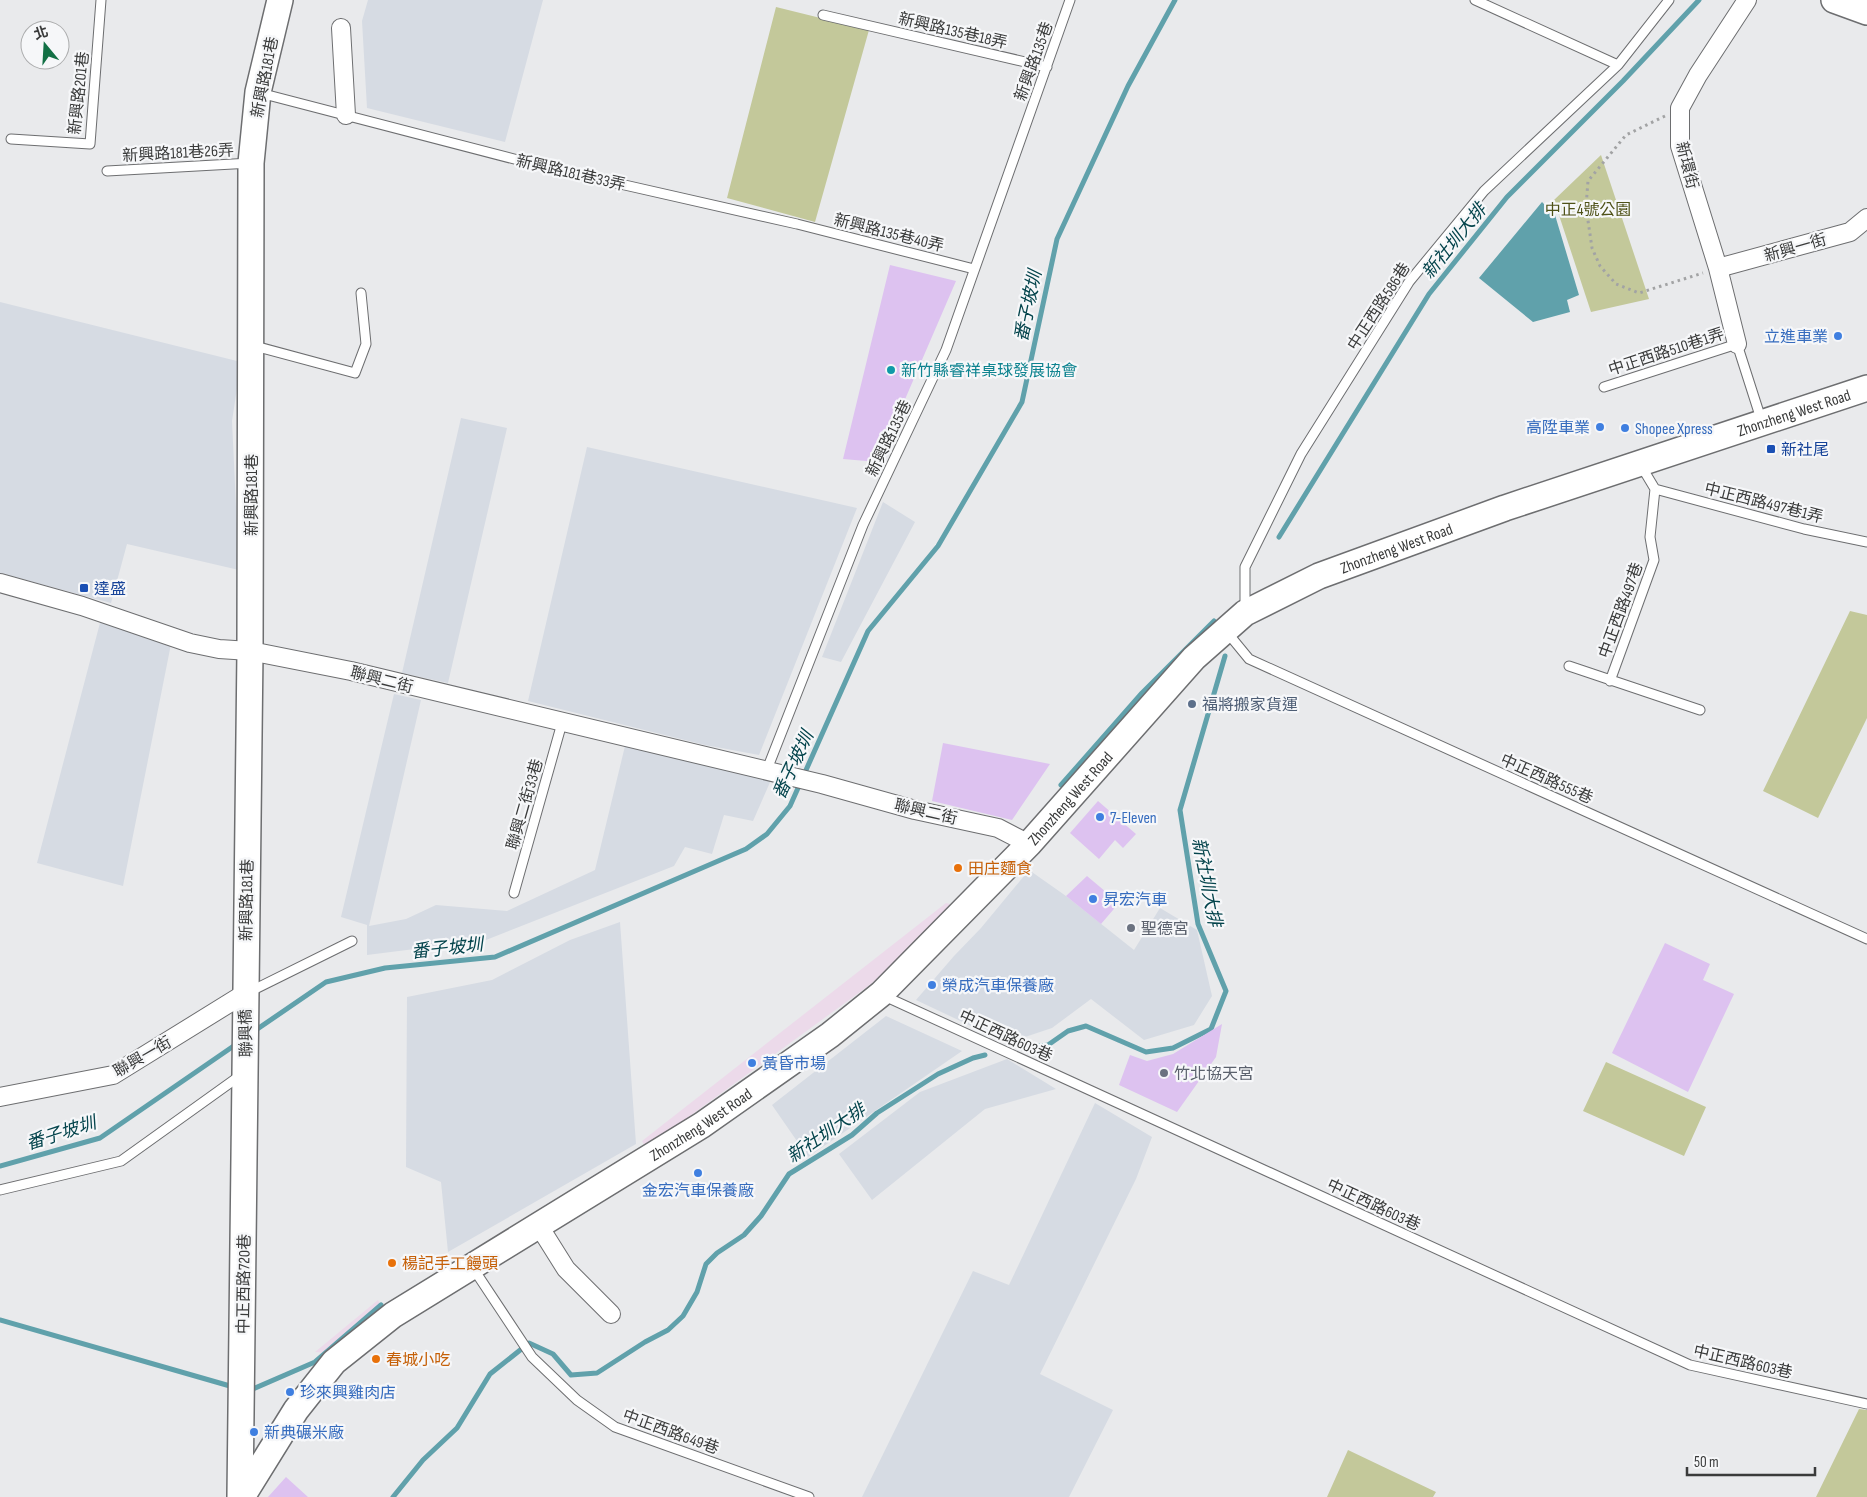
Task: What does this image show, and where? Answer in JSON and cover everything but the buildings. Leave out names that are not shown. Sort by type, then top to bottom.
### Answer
[{"type":"main road","name":"新興路181巷","points":[[244,994],[250,651],[251,163],[258,92],[280,0]]},
{"type":"main road","points":[[1837,1],[1867,12]]},
{"type":"main road","name":"Zhonzheng West Road","points":[[241,1497],[296,1410],[334,1362],[392,1315],[702,1125],[830,1035],[880,994],[1029,844],[1168,685],[1245,613],[1319,576],[1505,508],[1867,388]]},
{"type":"main road","name":"聯興橋","points":[[244,994],[246,1072]]},
{"type":"main road","name":"中正西路720巷","points":[[241,1497],[246,1072]]},
{"type":"street","name":"新環街","points":[[1737,344],[1718,268],[1680,146],[1680,108],[1698,75],[1747,0]]},
{"type":"street","points":[[341,28],[346,115]]},
{"type":"street","name":"新興一街","points":[[1718,268],[1850,232],[1867,218]]},
{"type":"street","name":"聯興二街","points":[[0,583],[82,606],[190,643],[219,649],[250,651],[351,671],[766,773],[822,784],[915,810],[998,828],[1029,844]]},
{"type":"street","name":"聯興一街","points":[[0,1097],[113,1075],[244,994]]},
{"type":"street","points":[[539,1226],[566,1269],[611,1314]]},
{"type":"lane","name":"新興路201巷","points":[[11,139],[90,144],[101,0]]},
{"type":"lane","name":"新興路135巷","points":[[766,773],[863,525],[946,350],[1070,0]]},
{"type":"lane","points":[[1475,0],[1618,65]]},
{"type":"lane","name":"中正西路586巷","points":[[1245,613],[1245,567],[1249,558],[1301,454],[1409,282],[1484,192],[1618,65],[1669,0]]},
{"type":"lane","name":"新興路135巷18弄","points":[[823,15],[1046,67]]},
{"type":"lane","name":"新興路181巷33弄","points":[[258,92],[541,166],[797,224]]},
{"type":"lane","name":"新興路181巷26弄","points":[[107,171],[251,163]]},
{"type":"lane","name":"新興路135巷40弄","points":[[797,224],[974,269]]},
{"type":"lane","points":[[251,345],[355,373],[366,344],[361,293]]},
{"type":"lane","points":[[1737,344],[1762,422]]},
{"type":"lane","name":"中正西路510巷1弄","points":[[1604,386],[1737,344]]},
{"type":"lane","points":[[1639,464],[1655,489]]},
{"type":"lane","name":"中正西路497巷1弄","points":[[1655,489],[1804,529],[1867,542]]},
{"type":"lane","name":"中正西路497巷","points":[[1610,682],[1654,560],[1650,537],[1655,489]]},
{"type":"lane","name":"中正西路555巷","points":[[1225,630],[1248,659],[1867,939]]},
{"type":"lane","points":[[1569,666],[1610,682],[1700,710]]},
{"type":"lane","name":"聯興二街33巷","points":[[514,893],[562,723]]},
{"type":"lane","points":[[244,994],[352,941]]},
{"type":"lane","name":"中正西路603巷","points":[[880,994],[1690,1365],[1867,1404]]},
{"type":"lane","points":[[0,1190],[121,1161],[246,1072]]},
{"type":"lane","name":"中正西路649巷","points":[[472,1266],[532,1357],[577,1400],[615,1427],[809,1497]]},
{"type":"path","points":[[1666,115],[1626,135],[1588,181],[1586,207],[1592,248],[1600,266],[1616,284],[1639,293],[1718,268]]},
{"type":"shaded area","points":[[368,0],[543,0],[505,142],[367,108],[362,21]]},
{"type":"shaded area","points":[[0,302],[241,362],[232,421],[239,570],[127,544],[111,603],[0,573]]},
{"type":"shaded area","points":[[461,418],[507,428],[448,683],[402,673]]},
{"type":"shaded area","points":[[587,447],[857,508],[759,755],[705,745],[528,701]]},
{"type":"shaded area","points":[[883,502],[915,522],[841,662],[822,657]]},
{"type":"shaded area","points":[[101,619],[172,639],[123,886],[37,863]]},
{"type":"shaded area","points":[[394,694],[421,700],[369,926],[406,919],[436,905],[507,911],[595,870],[625,746],[771,780],[753,821],[724,815],[712,854],[685,847],[674,866],[486,940],[367,955],[367,925],[341,917]]},
{"type":"shaded area","points":[[1029,870],[1066,896],[1134,950],[1160,908],[1197,930],[1212,996],[1194,1025],[1144,1040],[1091,999],[1052,1028],[1007,1043],[916,1000],[981,928]]},
{"type":"shaded area","name":"黃昏市場","points":[[946,903],[954,905],[871,984],[646,1148],[642,1141]]},
{"type":"shaded area","points":[[620,922],[636,1144],[448,1252],[441,1182],[406,1167],[407,997],[492,980],[570,940]]},
{"type":"shaded area","points":[[886,1016],[962,1051],[808,1157],[772,1105]]},
{"type":"shaded area","points":[[1007,1059],[1056,1089],[985,1109],[872,1200],[839,1154],[920,1092]]},
{"type":"shaded area","points":[[1095,1103],[1152,1137],[1136,1179],[1040,1374],[1113,1410],[1069,1497],[862,1497],[973,1271],[1009,1285]]},
{"type":"shaded area","points":[[378,1300],[383,1309],[329,1353],[315,1352]]},
{"type":"green space","points":[[776,7],[869,30],[815,222],[727,198]]},
{"type":"green space","name":"中正4號公園","points":[[1601,155],[1649,299],[1591,312],[1554,200]]},
{"type":"green space","points":[[1850,611],[1867,615],[1867,718],[1818,818],[1763,791]]},
{"type":"green space","points":[[1606,1062],[1706,1107],[1684,1156],[1583,1111]]},
{"type":"green space","points":[[1859,1409],[1867,1410],[1867,1497],[1816,1497]]},
{"type":"green space","points":[[1348,1450],[1436,1492],[1433,1497],[1327,1497]]},
{"type":"water","points":[[1542,202],[1555,215],[1579,295],[1567,300],[1570,312],[1533,322],[1479,278]]},
{"type":"waterway","name":"番子坡圳","points":[[253,1032],[326,982],[385,968],[495,957],[746,849],[767,834],[790,806],[868,631],[938,546],[1022,402],[1057,239],[1128,86],[1175,0]]},
{"type":"waterway","name":"新社圳大排","points":[[1279,537],[1429,294],[1507,197],[1623,81],[1699,0]]},
{"type":"waterway","points":[[1061,785],[1142,693],[1214,621]]},
{"type":"waterway","name":"新社圳大排","points":[[1023,1048],[1048,1045],[1068,1031],[1086,1026],[1146,1052],[1173,1048],[1211,1029],[1226,991],[1198,924],[1180,810],[1225,656]]},
{"type":"waterway","name":"番子坡圳","points":[[0,1166],[100,1138],[238,1043]]},
{"type":"waterway","name":"新社圳大排","points":[[393,1497],[423,1460],[457,1428],[490,1374],[529,1343],[553,1354],[571,1375],[597,1373],[645,1342],[668,1330],[683,1316],[697,1292],[706,1264],[717,1253],[744,1235],[761,1216],[789,1174],[852,1135],[877,1113],[938,1074],[973,1058],[985,1055]]},
{"type":"waterway","points":[[253,1389],[315,1362],[381,1305]]},
{"type":"waterway","points":[[0,1320],[230,1386]]},
{"type":"place","name":"立進車業","points":[[1838,336]]},
{"type":"place","name":"新竹縣睿祥桌球發展協會","points":[[891,370]]},
{"type":"place","name":"高陞車業","points":[[1600,427]]},
{"type":"place","name":"Shopee Xpress","points":[[1625,428]]},
{"type":"place","name":"新社尾","points":[[1771,449]]},
{"type":"place","name":"達盛","points":[[84,588]]},
{"type":"place","name":"福將搬家貨運","points":[[1192,704]]},
{"type":"place","name":"7-Eleven","points":[[1100,817]]},
{"type":"place","name":"田庄麵食","points":[[958,868]]},
{"type":"place","name":"昇宏汽車","points":[[1093,899]]},
{"type":"place","name":"聖德宮","points":[[1131,928]]},
{"type":"place","name":"榮成汽車保養廠","points":[[932,985]]},
{"type":"place","name":"黃昏市場","points":[[752,1063]]},
{"type":"place","name":"竹北協天宮","points":[[1164,1073]]},
{"type":"place","name":"金宏汽車保養廠","points":[[698,1173]]},
{"type":"place","name":"楊記手工饅頭","points":[[392,1263]]},
{"type":"place","name":"春城小吃","points":[[376,1359]]},
{"type":"place","name":"珍來興雞肉店","points":[[290,1392]]},
{"type":"place","name":"新典碾米廠","points":[[254,1432]]}]
